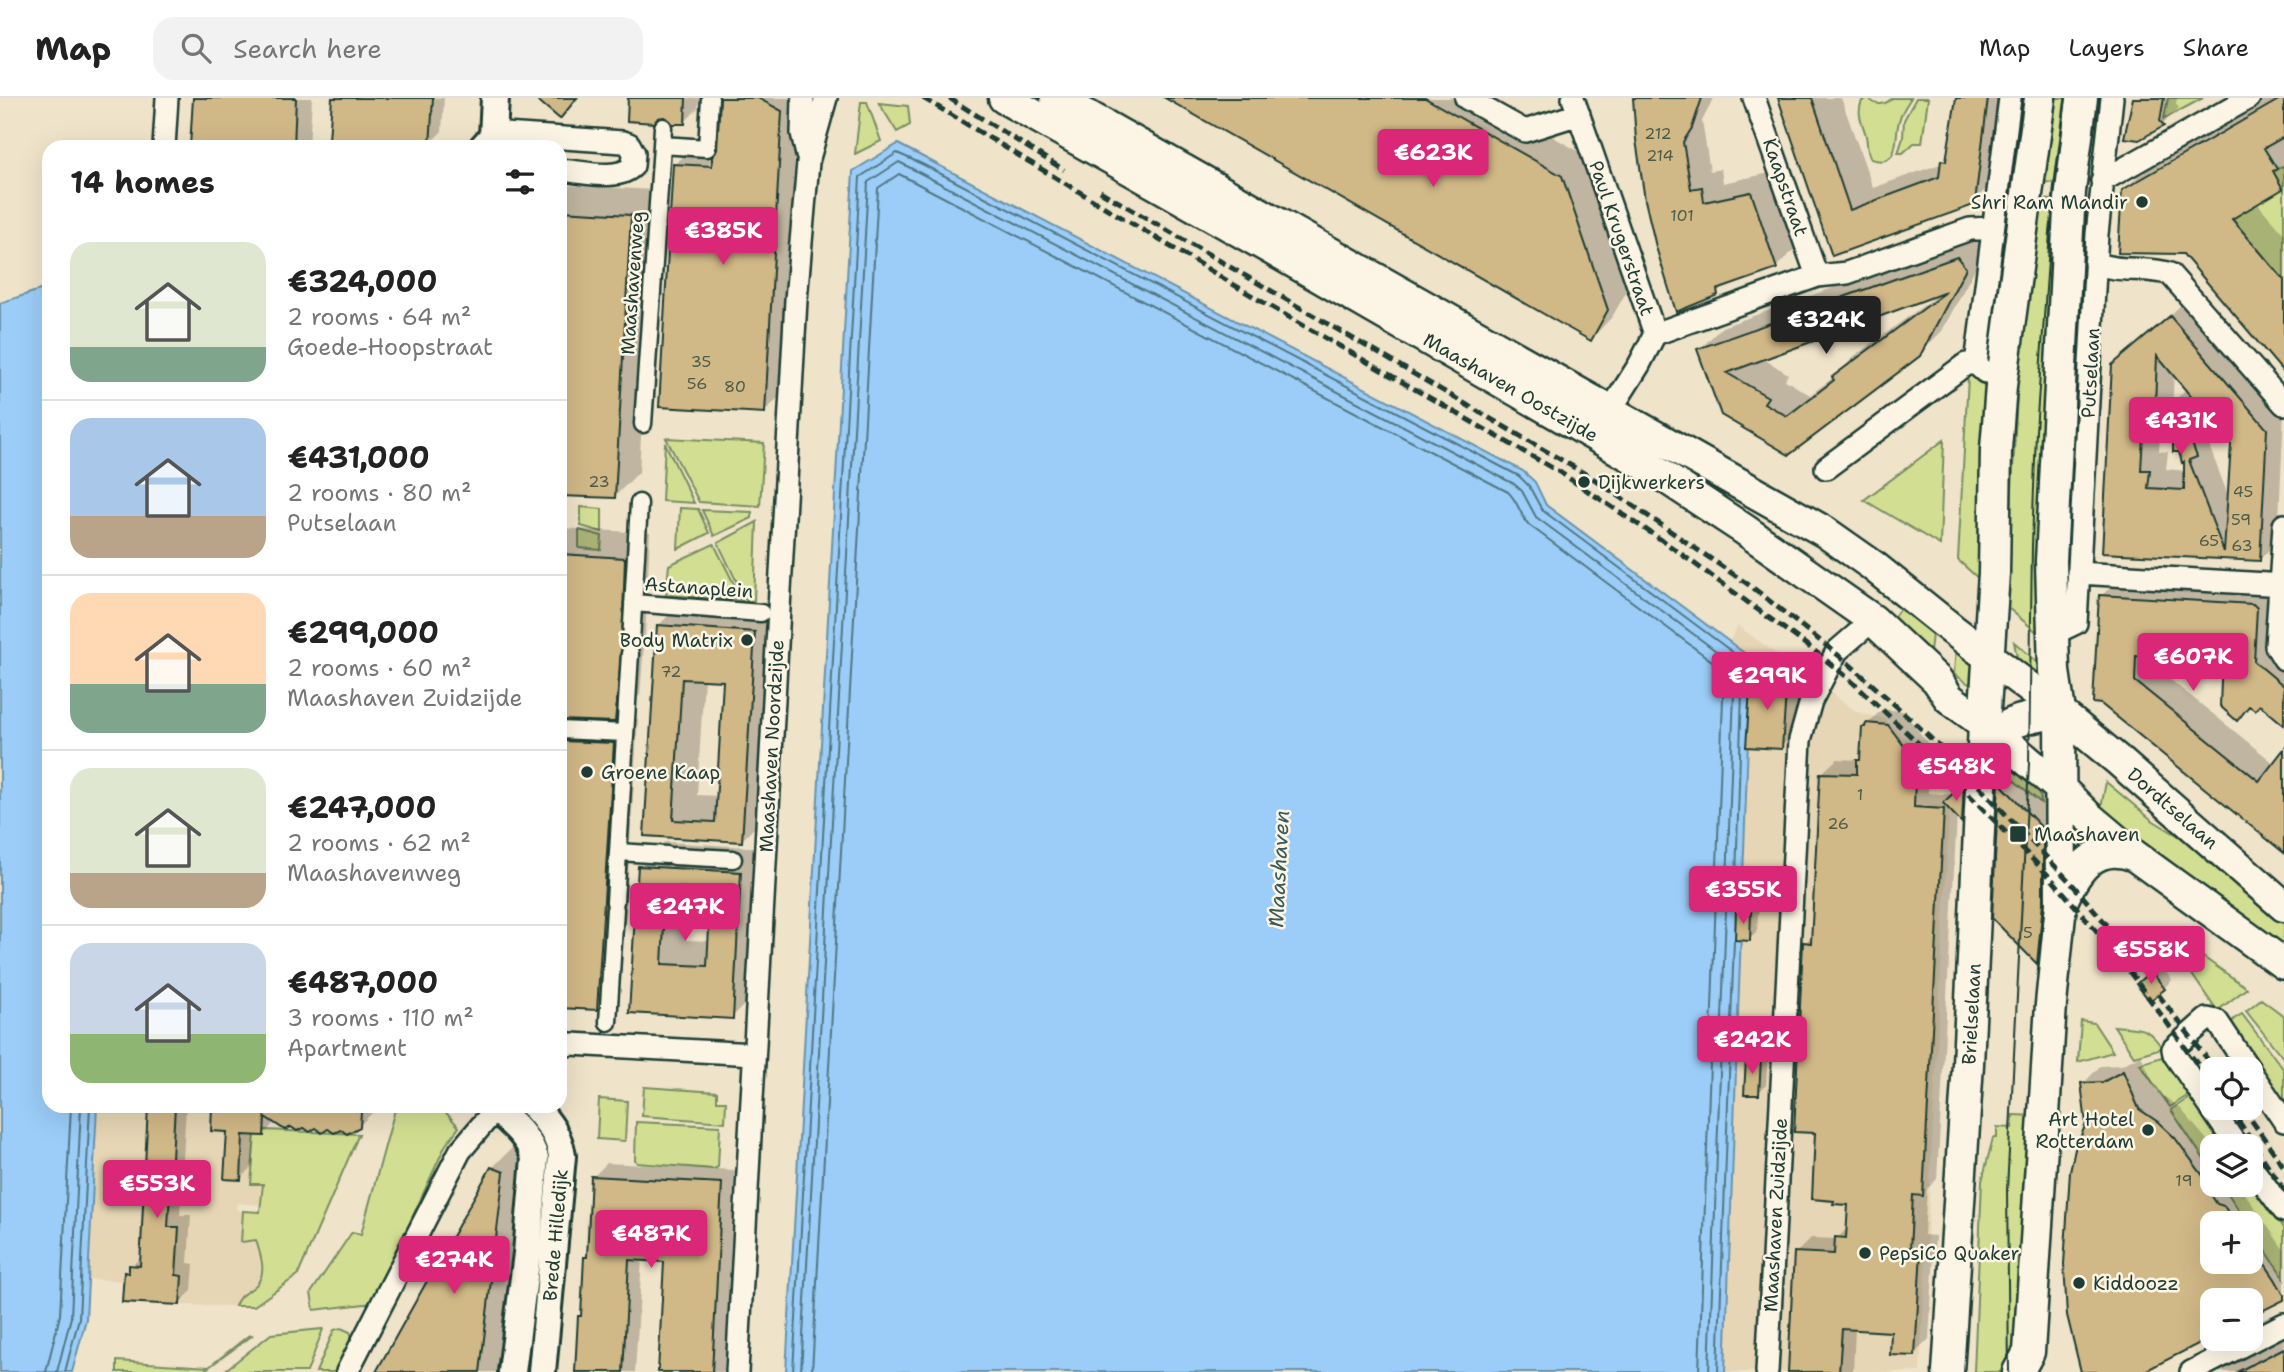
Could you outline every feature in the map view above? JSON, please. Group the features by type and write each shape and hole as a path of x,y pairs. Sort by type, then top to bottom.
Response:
{"main road":[{"name":"Maashaven Oostzijde","path":"1004,98 1271,248 1651,468 1745,530 1863,629 1937,680 1987,729"},
{"name":"Maashaven Oostzijde","path":"1056,98 1825,532 1872,565 1988,656"},
{"path":"2039,98 2001,386 1988,656 2042,679"},
{"name":"Putselaan","path":"2060,712 2042,679 2053,634 2051,561 2057,405 2070,191 2082,98"},
{"path":"1953,630 1979,625 1991,615"},
{"name":"Brielselaan","path":"1948,1372 1987,729 1988,656"},
{"path":"1987,729 2011,698 2042,679"},
{"path":"1987,729 2060,712 2061,904 2051,1004 2028,1365"},
{"name":"Dordtselaan","path":"2060,712 2284,906"},
{"path":"1987,729 2061,789 2135,856 2284,964"},
{"path":"2061,904 2070,883 2090,860 2113,850 2135,856"}],"street":[{"path":"164,140 167,98"},
{"path":"495,98 493,136 496,140"},
{"path":"499,140 506,98"},
{"path":"662,145 707,148 710,98"},
{"name":"Maashaven Noordzijde","path":"803,98 802,133 808,162"},
{"name":"Maashaven Noordzijde","path":"737,1372 795,314 808,162 826,98"},
{"path":"1466,98 1525,131 1576,106"},
{"name":"Kaapstraat","path":"1754,98 1817,276"},
{"path":"1976,364 2010,98"},
{"name":"Putselaan","path":"2053,634 2076,623 2095,263 2112,98"},
{"path":"2102,181 2249,98"},
{"name":"Paul Krugerstraat","path":"1576,106 1655,334 1610,411"},
{"name":"Maashavenweg","path":"643,424 663,127"},
{"path":"567,142 623,142 629,144 634,153 633,166 628,172 615,174 567,171"},
{"path":"1655,334 1817,276 1847,272 1970,229 1992,228"},
{"path":"2095,263 2104,267 2170,274 2284,404"},
{"path":"1826,468 1966,363 1976,364 2001,386"},
{"path":"608,1022 639,503"},
{"path":"2284,525 2276,646 2284,659"},
{"path":"2078,573 2282,585"},
{"name":"Astanaplein","path":"633,603 761,613"},
{"name":"Maashaven Zuidzijde","path":"1767,1372 1800,740 1817,685 1837,651 1863,629"},
{"path":"567,730 625,733"},
{"path":"618,852 740,859"},
{"path":"2200,1092 2173,1049 2207,1019 2217,1021 2241,1057"},
{"path":"567,1045 754,1054"},
{"path":"2263,1090 2284,1121"},
{"path":"348,1372 455,1159 491,1113"},
{"name":"Brede Hilledijk","path":"501,1113 532,1147 536,1168 512,1372"},
{"name":"Brede Hilledijk","path":"539,1113 556,1135 562,1156 542,1372"},
{"path":"2263,1183 2284,1211"},
{"path":"2190,1372 2284,1324"}],"shaded area":[{"path":"1738,626 1857,712 1884,719 1951,779 1920,1372 1684,1372 1720,658"},
{"path":"97,1113 148,1113 140,1266 129,1265 130,1273 124,1273 124,1281 88,1279"},
{"path":"175,1113 226,1113 211,1130 234,1132 240,1138 255,1135 251,1184 263,1184 260,1205 237,1203 236,1210 243,1211 241,1241 256,1240 263,1264 256,1286 239,1296 235,1306 180,1305 182,1276 176,1275 179,1228 168,1227"}],"green space":[{"path":"1869,98 1880,104 1892,98 1911,98 1901,115 1892,155 1881,161 1871,159 1868,153 1861,119 1862,101"},
{"path":"1916,98 1928,98 1922,143 1914,143 1903,153 1898,153 1903,138 1904,120"},
{"path":"2022,98 2030,98 2021,178 2011,177"},
{"path":"2046,98 2075,98 2064,184 2035,181"},
{"path":"2168,98 2203,98 2164,119"},
{"path":"861,102 867,102 881,141 855,154"},
{"path":"879,103 908,106 910,125 897,132"},
{"path":"2282,166 2284,280 2226,212 2267,175"},
{"path":"2008,194 2016,195 2008,251 1996,292"},
{"path":"2032,198 2062,201 2044,638 2008,608 2007,587 2019,355"},
{"path":"1970,375 1979,378 1987,391 1980,580 1958,560"},
{"path":"666,438 764,443 760,506 699,502"},
{"path":"1944,440 1940,545 1864,500"},
{"path":"665,443 694,503 662,501"},
{"path":"581,507 602,509 602,532 581,526"},
{"path":"680,508 698,509 709,533 678,549"},
{"path":"702,510 752,512 752,518 714,536"},
{"path":"757,522 754,601 746,601 718,543"},
{"path":"579,530 602,536 601,550 579,548"},
{"path":"714,544 742,600 666,595 669,565"},
{"path":"1905,602 1933,625 1930,652 1893,618"},
{"path":"2014,642 2040,664 2038,671 2029,681 2019,667"},
{"path":"1956,646 1980,670 1978,690 1954,674"},
{"path":"1997,753 2039,783 2041,803 1993,763"},
{"path":"2106,782 2152,820 2195,846 2284,916 2284,950 2151,857 2101,808"},
{"path":"2193,950 2247,988 2217,1011 2191,973 2189,961"},
{"path":"2261,999 2284,1016 2284,1059 2246,1011"},
{"path":"2242,1014 2284,1070 2284,1111 2263,1078 2263,1057 2250,1057 2230,1026 2234,1019"},
{"path":"2081,1021 2094,1023 2113,1052 2078,1062"},
{"path":"2114,1026 2142,1029 2152,1035 2162,1048 2134,1056"},
{"path":"2168,1055 2192,1093 2170,1107 2140,1064"},
{"path":"644,1087 717,1092 717,1101 726,1101 725,1122 642,1116"},
{"path":"2195,1094 2200,1102 2200,1120 2212,1120 2221,1134 2200,1134 2200,1153 2171,1110"},
{"path":"599,1099 627,1101 625,1141 597,1139"},
{"path":"394,1113 446,1113 459,1127 445,1146 373,1303 314,1310 311,1293 352,1232 361,1234"},
{"path":"2013,1115 2035,1116 2023,1334 2007,1372 1974,1372 1982,1181 1993,1138 1997,1138 1997,1127 2012,1128"},
{"path":"636,1122 720,1126 718,1167 714,1169 637,1163"},
{"path":"264,1130 359,1134 298,1275 254,1306 235,1306 262,1275 256,1240 241,1242 243,1211 260,1212 263,1184 251,1184 255,1135 264,1136"},
{"path":"2230,1197 2263,1197 2284,1228 2284,1278 2263,1246 2263,1211 2239,1211"},
{"path":"341,1328 350,1332 354,1342 338,1372 316,1372 334,1330"},
{"path":"323,1329 307,1372 223,1372 271,1334"},
{"path":"253,1335 210,1366 248,1336"},
{"path":"117,1361 209,1367 202,1372 117,1372"}],"water":[{"name":"Maashaven","path":"898,144 1523,471 1535,482 1546,505 1751,658 1725,1372 786,1372 853,171"},
{"path":"42,289 42,1113 97,1113 86,1319 72,1372 0,1372 0,303"}],"building":[{"path":"193,98 296,98 294,140 190,140"},
{"path":"332,98 433,98 430,140 329,140"},
{"path":"535,98 577,98 560,119"},
{"path":"628,98 686,98 685,124 673,124 664,117 658,118 654,123 627,121"},
{"path":"720,98 758,98 782,111 765,413 659,407 673,164 712,166 712,157 717,149"},
{"path":"1165,98 1425,98 1562,176 1608,310 1591,341"},
{"path":"1633,98 1702,98 1692,128 1683,142 1691,189 1702,187 1704,202 1751,192 1777,269 1717,290 1718,295 1676,312 1645,200"},
{"path":"1778,98 1812,98 1850,210 1939,177 1941,160 1946,161 1956,98 1988,98 1975,202 1971,206 1832,256"},
{"path":"2133,98 2164,98 2160,121 2164,126 2139,140 2124,138"},
{"path":"2282,98 2284,137 2264,148 2277,169 2273,171 2283,189 2232,219 2284,280 2284,373 2183,254 2118,253 2122,190"},
{"path":"567,211 631,215 615,498 567,496"},
{"path":"1957,257 1966,268 1920,356 1789,455 1721,415 1697,349","holes":["1946,292 1832,377 1834,380 1787,416 1764,403 1768,397 1727,373"]},
{"path":"2170,316 2267,429 2260,561 2102,553 2112,365","holes":["2157,356 2231,444 2224,552 2189,460 2197,457 2175,398 2174,422 2154,430","2143,435 2173,437 2173,452 2179,452 2182,463 2184,462 2184,490 2148,488 2150,470 2141,470"]},
{"path":"567,554 625,558 622,647 615,722 567,720"},
{"path":"2099,595 2253,604 2257,608 2254,661 2284,686 2284,725 2260,705 2255,710 2249,706 2237,721 2220,706 2222,657 2136,656 2135,681 2259,781 2284,749 2284,853 2101,704 2093,703"},
{"path":"657,625 755,632 742,842 644,836","holes":["682,679 723,681 715,822 673,820"]},
{"path":"1751,675 1787,677 1782,749 1746,747"},
{"path":"1866,723 1888,725 1919,766 1918,778 1915,778 1914,807 1944,809 1923,1196 1913,1195 1910,1249 1921,1250 1915,1356 1890,1355 1891,1332 1842,1329 1839,1372 1788,1372 1794,1252 1834,1254 1835,1237 1846,1238 1848,1205 1812,1199 1815,1133 1794,1132 1803,942 1811,943 1820,773 1857,774 1862,727 1865,727"},
{"path":"567,741 614,743 597,1010 567,1008"},
{"path":"1999,782 2043,829 2043,903 2037,964 1992,918"},
{"path":"1964,783 1962,823 1943,803"},
{"path":"638,866 741,872 733,1019 629,1013","holes":["666,887 711,889 707,966 662,964"]},
{"path":"1736,910 1751,911 1750,941 1735,940"},
{"path":"2151,971 2165,989 2150,1001 2136,984"},
{"path":"1746,1058 1761,1058 1759,1095 1744,1095"},
{"path":"2123,1071 2139,1109 2175,1138 2200,1172 2200,1197 2212,1197 2227,1211 2200,1211 2200,1274 2263,1274 2263,1261 2284,1295 2284,1300 2263,1310 2263,1288 2200,1288 2200,1343 2143,1372 2081,1372 2067,1315 2064,1264 2070,1172 2075,1149 2086,1124 2081,1083 2103,1082"},
{"path":"148,1113 175,1113 168,1227 179,1227 176,1275 182,1276 180,1305 122,1302 124,1272 129,1273 129,1265 140,1266"},
{"path":"212,1113 361,1113 360,1127 347,1134 341,1130 334,1133 328,1129 322,1133 316,1128 310,1132 304,1128 297,1131 291,1127 285,1130 265,1117 264,1136 243,1135 241,1180 224,1179 227,1132 211,1131"},
{"path":"491,1167 504,1172 480,1372 376,1372"},
{"path":"591,1176 722,1183 712,1372 658,1372 664,1262 629,1260 623,1372 575,1372 584,1257 587,1257"},
{"path":"2284,1348 2284,1372 2237,1372"}],"tram line":[{"path":"2009,1372 2007,1190 2029,764 2036,431 2050,232 2066,98"}],"railway":[{"path":"923,98 1266,304 1561,473 1666,543 1812,649 1847,677 1916,741 2050,877 2115,952 2200,1068"},
{"path":"949,98 1064,170"},
{"path":"1100,191 1594,479 1752,587 1847,662 1974,781 2072,884 2120,940 2142,971"},
{"path":"2158,994 2206,1057"},
{"path":"2238,1120 2284,1190"},
{"path":"2251,1120 2284,1167"}],"place":[{"name":"Shri Ram Mandir","path":"2142,202"},
{"name":"Dijkwerkers","path":"1584,482"},
{"name":"Body Matrix","path":"747,640"},
{"name":"Groene Kaap","path":"587,772"},
{"name":"Maashaven","path":"2018,834"},
{"name":"Art Hotel Rotterdam","path":"2148,1130"},
{"name":"PepsiCo Quaker","path":"1865,1253"},
{"name":"Kiddoozz","path":"2079,1283"}]}
